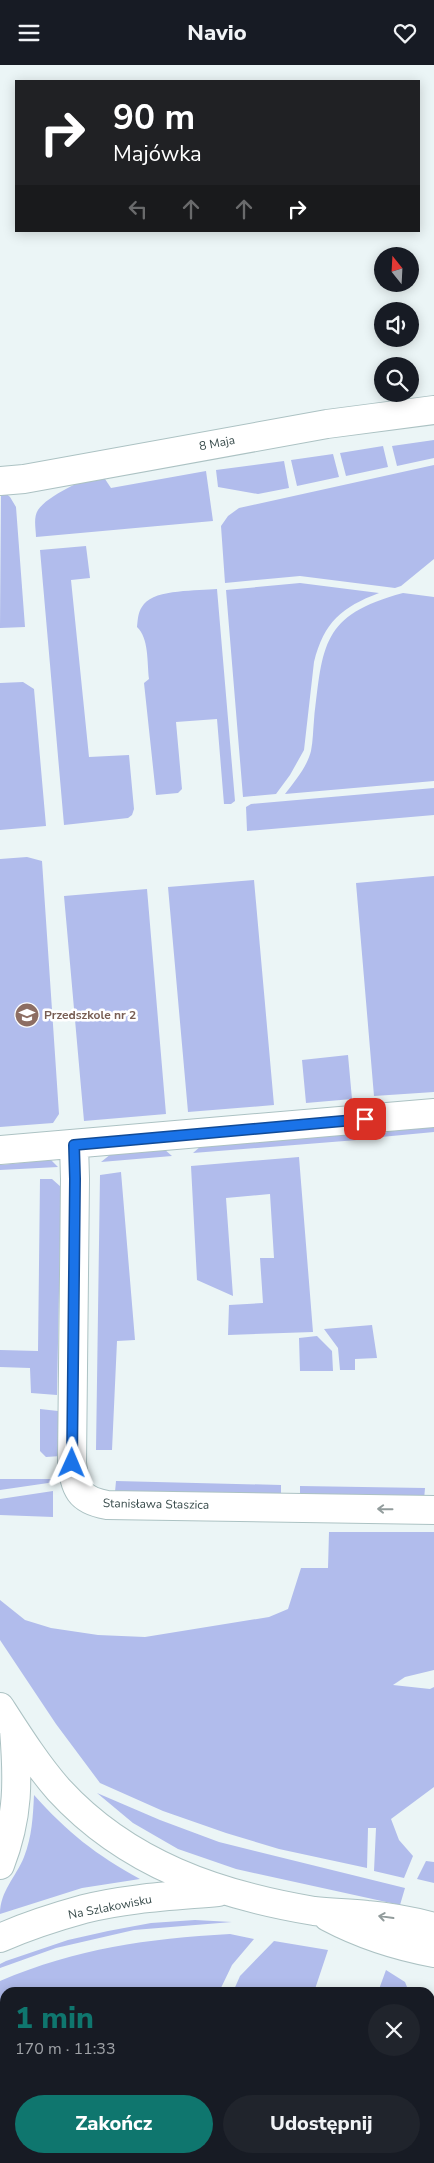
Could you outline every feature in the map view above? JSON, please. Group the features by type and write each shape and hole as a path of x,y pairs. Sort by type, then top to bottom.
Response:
{"street":[{"name":"8 Maja","path":"0,481 32,478 327,423 434,410"},
{"path":"0,1150 434,1113"},
{"name":"Stanisława Staszica","path":"74,1145 72,1463 76,1484 86,1499 107,1505 434,1510"},
{"path":"0,1865 14,1819 18,1781 7,1718"},
{"path":"7,1718 59,1790 96,1825 126,1847 166,1869 224,1891 315,1911 368,1915 411,1921 434,1927"},
{"name":"Na Szlakowisku","path":"0,1938 33,1924 85,1909 148,1899 224,1891"},
{"path":"315,1911 372,1938 434,1953"}],"shaded area":[{"path":"434,440 434,458 397,466 392,446"},
{"path":"383,446 388,467 346,476 340,453"},
{"path":"333,454 339,477 297,486 291,460"},
{"path":"284,461 289,488 258,494 218,487 216,470"},
{"path":"434,465 434,559 401,586 395,588 300,576 225,583 221,526 228,516 239,508"},
{"path":"206,471 213,521 36,537 36,516 43,504 67,489 101,473 111,488"},
{"path":"1,489 10,497 16,507 25,627 0,628"},
{"path":"86,546 90,578 71,580 89,757 129,755 134,809 132,815 128,818 64,825 40,550"},
{"path":"300,583 379,593 345,610 329,626 323,636 314,662 304,750 290,775 276,794 243,797 226,590"},
{"path":"217,589 235,801 231,804 224,804 217,719 176,722 182,789 178,793 156,795 144,683 149,679 147,651 144,637 137,627 141,609 150,599 167,593"},
{"path":"403,593 434,597 434,781 285,794 304,768 311,751 320,672 324,653 331,637 341,623 356,612 376,602"},
{"path":"23,682 34,689 46,826 0,830 0,683"},
{"path":"434,788 434,815 247,831 246,807 251,804"},
{"name":"Przedszkole nr 2","path":"27,857 42,861 59,1114 53,1123 0,1127 0,859"},
{"path":"434,876 434,1092 374,1096 356,883"},
{"path":"254,880 274,1105 188,1112 168,887"},
{"path":"147,889 166,1114 84,1121 64,896"},
{"path":"348,1055 352,1099 306,1103 302,1060"},
{"path":"434,1126 434,1132 381,1137 389,1130"},
{"path":"352,1134 357,1140 193,1153 201,1146"},
{"path":"164,1149 172,1156 101,1162 111,1154"},
{"path":"299,1157 313,1332 228,1335 229,1305 263,1303 260,1258 274,1258 270,1194 226,1198 233,1296 197,1280 191,1166"},
{"path":"51,1160 58,1167 0,1170 0,1165"},
{"path":"121,1172 135,1340 117,1341 112,1450 96,1450 100,1175"},
{"path":"40,1179 52,1179 61,1187 57,1395 31,1393 30,1368 0,1367 0,1350 38,1351"},
{"path":"372,1325 377,1358 355,1359 355,1370 340,1370 338,1348 324,1329"},
{"path":"317,1336 332,1351 333,1371 300,1371 299,1338"},
{"path":"40,1409 58,1411 61,1418 61,1456 46,1457 40,1451"},
{"path":"0,1479 54,1479 55,1482 0,1490"},
{"path":"116,1481 281,1485 281,1497 115,1492"},
{"path":"300,1486 425,1488 424,1500 300,1498"},
{"path":"53,1491 53,1517 0,1515 0,1499"},
{"path":"329,1532 434,1532 434,1670 405,1677 393,1685 430,1689 434,1687 434,1787 391,1819 399,1840 413,1856 404,1878 374,1871 376,1828 368,1828 367,1868 279,1849 226,1833 163,1811 100,1783 56,1724 0,1640 0,1600 25,1620 51,1628 98,1635 145,1637 269,1617 288,1609 301,1568 328,1568"},
{"path":"97,1793 160,1820 219,1842 405,1888 400,1905 236,1869 178,1849 133,1823"},
{"path":"34,1795 70,1832 96,1852 140,1879 82,1888 0,1914 5,1891 21,1864 29,1842"},
{"path":"426,1861 434,1862 434,1883 417,1879"},
{"path":"195,1920 232,1922 134,1930 56,1948 0,1968 0,1964 6,1961 68,1940 151,1923"},
{"path":"230,1934 254,1939 232,1965 221,1987 0,1987 0,1981 57,1960 113,1947 170,1939"},
{"path":"274,1941 328,1950 316,1987 235,1987 240,1976"},
{"path":"386,1970 405,1982 407,1987 380,1987"}],"place":[{"name":"Przedszkole nr 2","path":"27,1015"}],"route":[{"path":"72,1463 74,1145 365,1119"}]}
